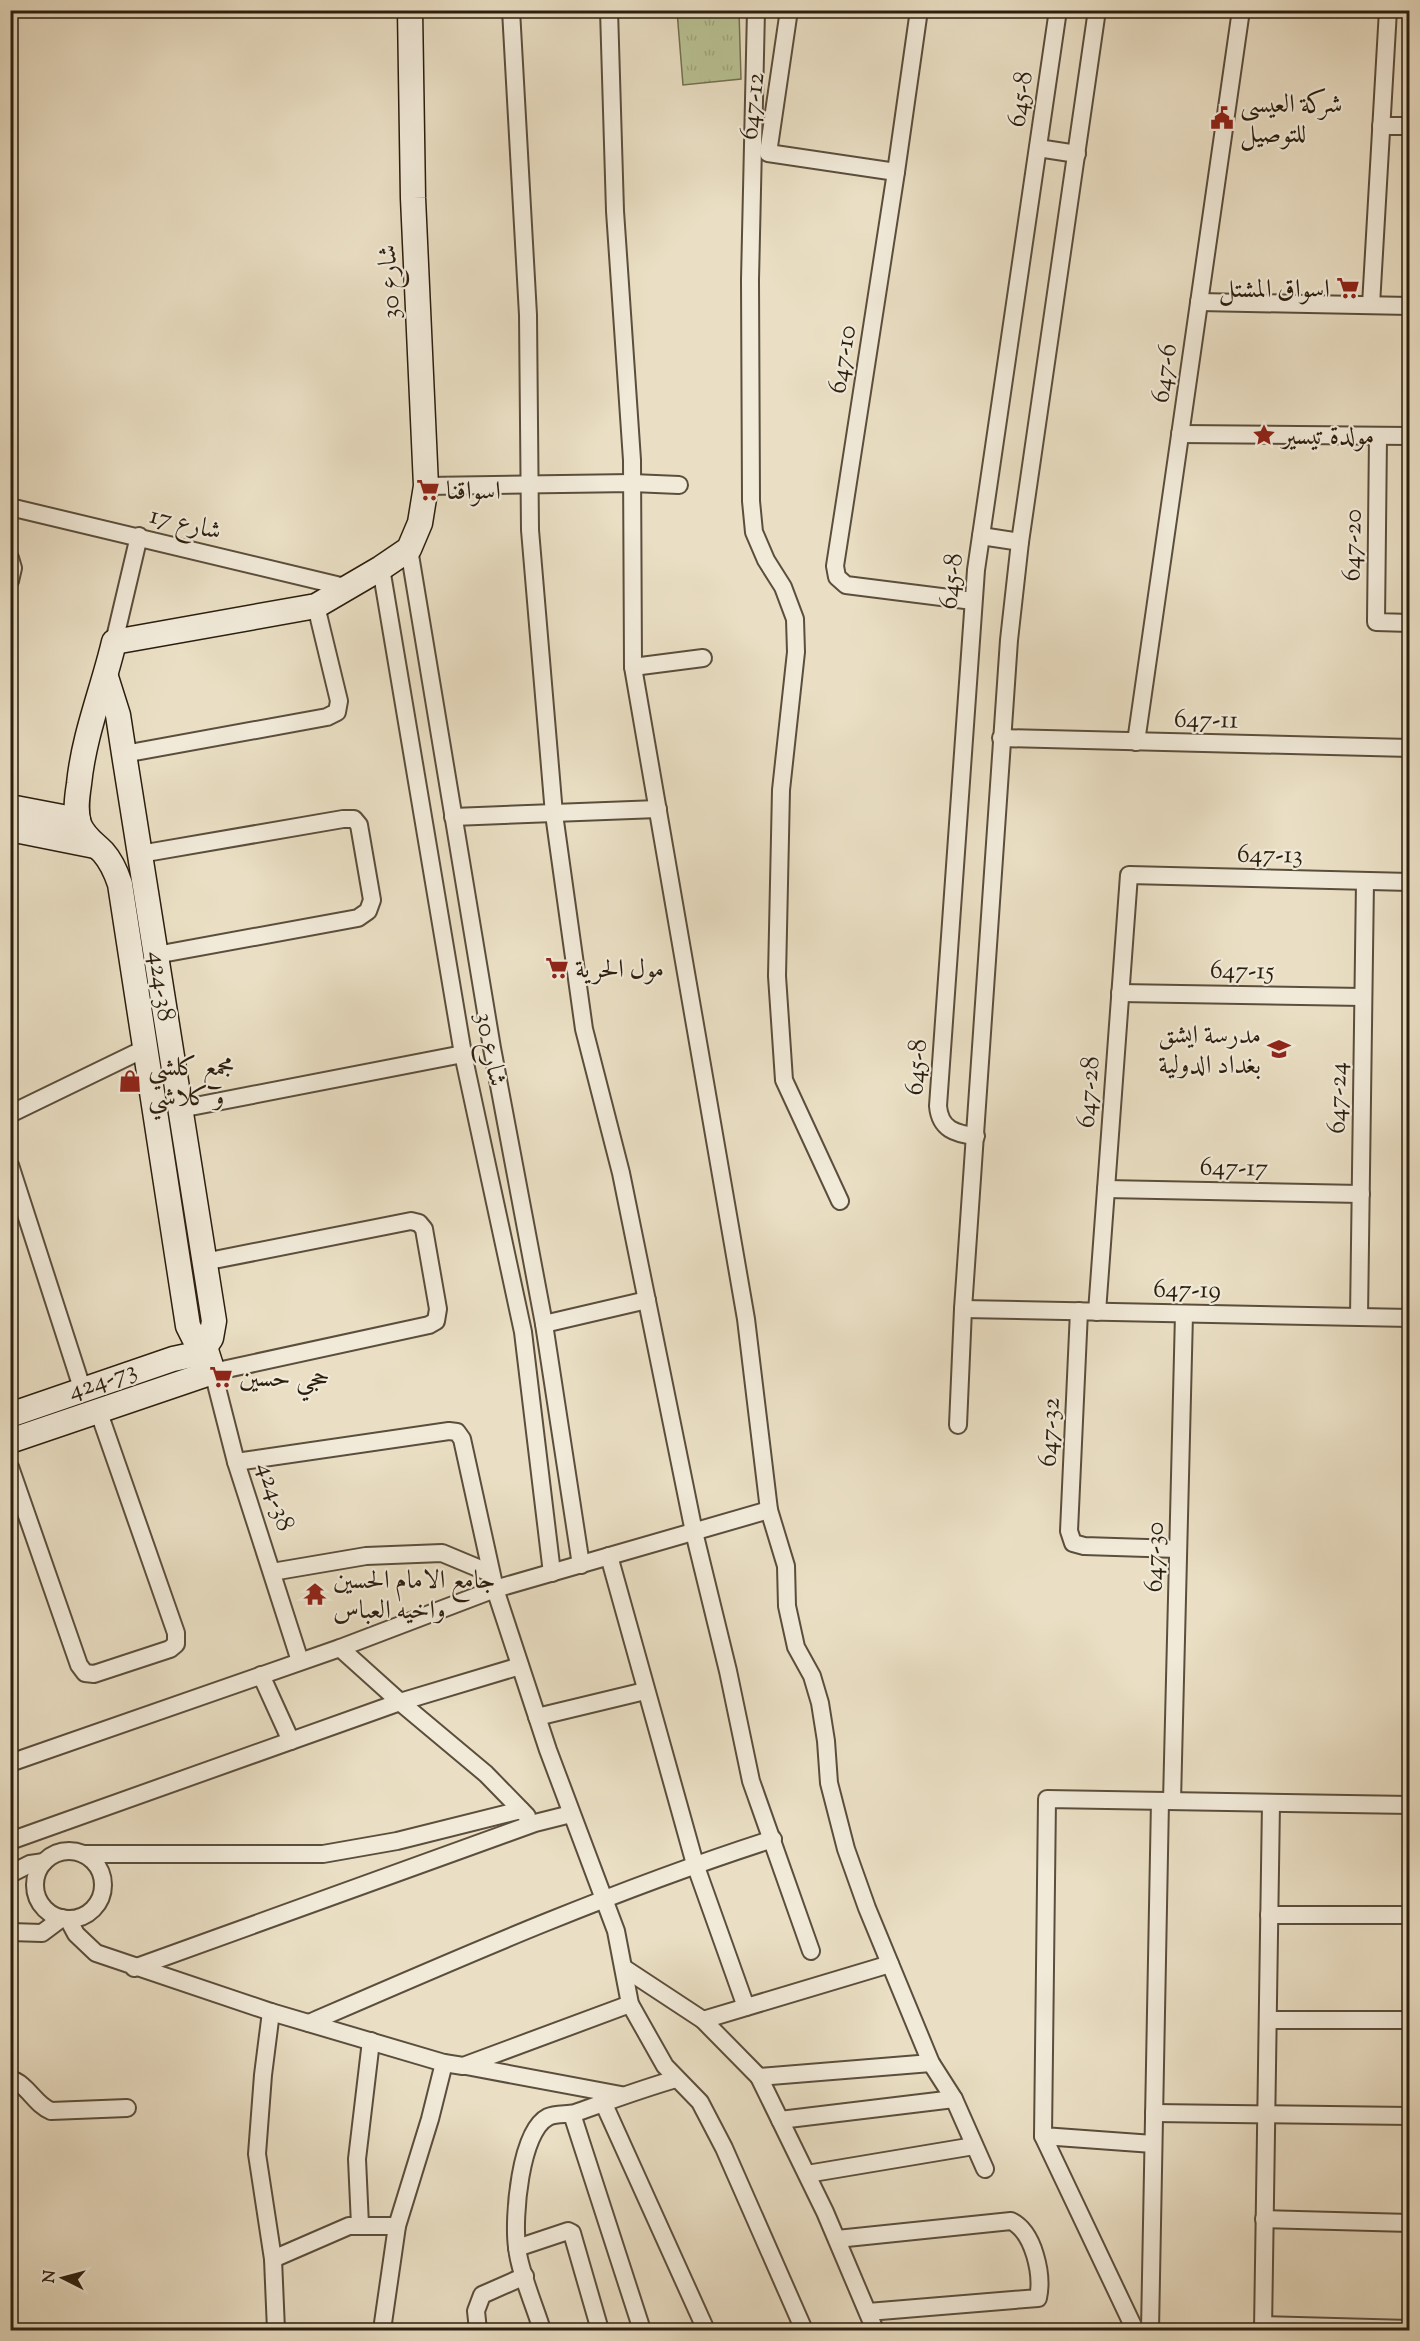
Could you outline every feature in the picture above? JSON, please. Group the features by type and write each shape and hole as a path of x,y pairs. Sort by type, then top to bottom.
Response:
{"street":[{"name":"شارع 30","path":"410,10 413,198 426,486 420,523 409,549 497,1077 544,1324 581,1564"},
{"path":"512,10 528,315 530,530 554,814 584,1029 621,1173 694,1532 728,1671 751,1781 811,1951"},
{"path":"609,10 615,212 632,483 633,667 746,1319 768,1510 786,1566 787,1606 796,1647 812,1676 820,1703 829,1783 846,1849 931,2062 954,2099 985,2169"},
{"path":"756,10 750,280 751,501 754,532 766,560 783,587 795,619 796,652 781,790 777,987 784,1080 840,1201"},
{"name":"647-12","path":"789,10 768,153 896,172"},
{"name":"647-10","path":"919,10 835,566 837,577 846,585 973,601"},
{"name":"645-8","path":"976,1136 954,1133 947,1128 939,1114 938,1106 973,601 1058,10"},
{"path":"958,1425 963,1310 1009,640 1020,542 1097,10"},
{"name":"647-6","path":"1136,742 1241,10"},
{"path":"1371,305 1388,10"},
{"path":"1381,126 1410,126"},
{"path":"1038,148 1077,154"},
{"path":"1199,302 1410,306"},
{"path":"1180,434 1410,436"},
{"name":"647-20","path":"1378,436 1376,622 1410,623"},
{"path":"426,486 632,483 679,485"},
{"name":"شارع 17","path":"10,507 349,588"},
{"path":"10,807 78,820 77,802 83,752 96,701 105,677 139,536"},
{"path":"981,536 1020,542"},
{"path":"114,642 316,606 349,588 409,549"},
{"path":"10,558 13,568 10,581"},
{"name":"شارع 30","path":"381,568 463,1054 523,1332 552,1573"},
{"path":"124,754 327,717 337,712 339,701 316,606"},
{"path":"633,667 703,658"},
{"name":"424-38","path":"105,677 118,715 214,1327 208,1357"},
{"name":"647-11","path":"1001,738 1410,748"},
{"path":"453,817 658,808"},
{"path":"140,854 354,819 359,825 372,900 368,912 358,918 156,956"},
{"name":"424-38","path":"78,820 84,833 113,867 120,884 188,1326 208,1357 236,1462 300,1661"},
{"path":"10,829 95,846"},
{"name":"647-13","path":"1128,875 1410,882"},
{"name":"647-28","path":"1097,1312 1128,875"},
{"path":"120,884 144,881"},
{"name":"647-24","path":"1359,1317 1365,881"},
{"name":"647-15","path":"1120,993 1363,997"},
{"path":"10,1114 144,1049"},
{"path":"180,1109 463,1054"},
{"path":"469,1082 497,1077"},
{"path":"10,1165 83,1391"},
{"name":"647-17","path":"1106,1190 1361,1194"},
{"path":"204,1262 411,1221 419,1223 424,1229 438,1309 436,1321 429,1325 208,1357"},
{"path":"544,1324 647,1300"},
{"name":"647-19","path":"963,1310 1410,1318"},
{"name":"647-32","path":"1079,1311 1069,1531 1072,1543 1084,1546 1179,1549"},
{"name":"647-30","path":"1150,2331 1154,2113 1166,1801 1179,1549 1184,1314"},
{"name":"424-73","path":"10,1415 173,1359 208,1357"},
{"name":"424-73","path":"10,1441 98,1410 208,1357"},
{"path":"10,1467 79,1665 85,1673 94,1674 170,1649 176,1644 176,1633 98,1410"},
{"path":"236,1462 449,1431 457,1432 462,1439 490,1573 571,1814 616,1931 630,2004 648,2034 656,2054 676,2079 700,2102 724,2148 803,2327 787,2331"},
{"path":"10,1762 340,1648 495,1589 768,1510"},
{"path":"272,1572 366,1556 442,1553 490,1573"},
{"path":"609,1556 695,1864 746,2007"},
{"path":"340,1648 486,1774 535,1823"},
{"path":"10,1841 400,1702 520,1666"},
{"path":"261,1675 291,1741"},
{"path":"537,1717 645,1691"},
{"path":"1135,2331 1043,2136 1047,1799 1410,1804"},
{"path":"1271,1803 1263,2328 1410,2329"},
{"path":"10,1874 30,1864 69,1851 83,1854 323,1854 397,1841 521,1810"},
{"path":"134,1968 535,1823 571,1814"},
{"path":"37,1832 50,1858"},
{"path":"309,2023 605,1899 695,1864 773,1839"},
{"path":"10,1932 42,1933 65,1919 81,1917 92,1910 100,1899 103,1886 101,1873 94,1862 83,1854"},
{"path":"50,1858 37,1874 35,1888 39,1902 49,1913 65,1919 76,1935 96,1953 134,1968 271,2012 444,2063 622,2095"},
{"path":"1269,1915 1410,1915"},
{"path":"703,2020 890,1964"},
{"path":"624,1968 703,2020 759,2077 837,2239 875,2331"},
{"path":"463,2066 630,2004"},
{"path":"271,2012 257,2154 273,2259 276,2331"},
{"path":"1268,2020 1410,2020"},
{"path":"360,2225 357,2159 371,2041"},
{"path":"759,2077 931,2062"},
{"path":"382,2331 397,2226 430,2119 444,2063"},
{"path":"10,2079 20,2081 42,2107 51,2111 127,2109"},
{"path":"542,2331 517,2248 516,2216 528,2144 538,2125 550,2116 572,2114 622,2095 676,2079"},
{"path":"780,2120 954,2099"},
{"path":"603,2102 706,2331"},
{"path":"1154,2113 1410,2116"},
{"path":"572,2114 642,2331"},
{"path":"1043,2136 1153,2144"},
{"path":"807,2174 974,2146"},
{"path":"1264,2219 1410,2223"},
{"path":"837,2239 1011,2221 1021,2225 1028,2236 1041,2285 1038,2298 867,2312"},
{"path":"273,2259 349,2226 397,2226"},
{"path":"517,2248 568,2231 572,2233 600,2331"},
{"path":"478,2331 476,2311 482,2295 525,2276"}],"green space":[{"path":"677,11 739,11 741,79 683,85"}],"place":[{"name":"شركة العيسى للتوصيل","path":"1222,118"},
{"name":"اسواق المشتل","path":"1348,288"},
{"name":"مولدة تيسير","path":"1264,435"},
{"name":"اسواقنا","path":"428,490"},
{"name":"مول الحرية","path":"557,968"},
{"name":"مدرسة ايشق بغداد الدولية","path":"1279,1049"},
{"name":"مجمع كلشي و كلاشي","path":"130,1081"},
{"name":"حجي حسين","path":"221,1377"},
{"name":"جامع الامام الحسين واخيه العباس","path":"315,1594"}]}
